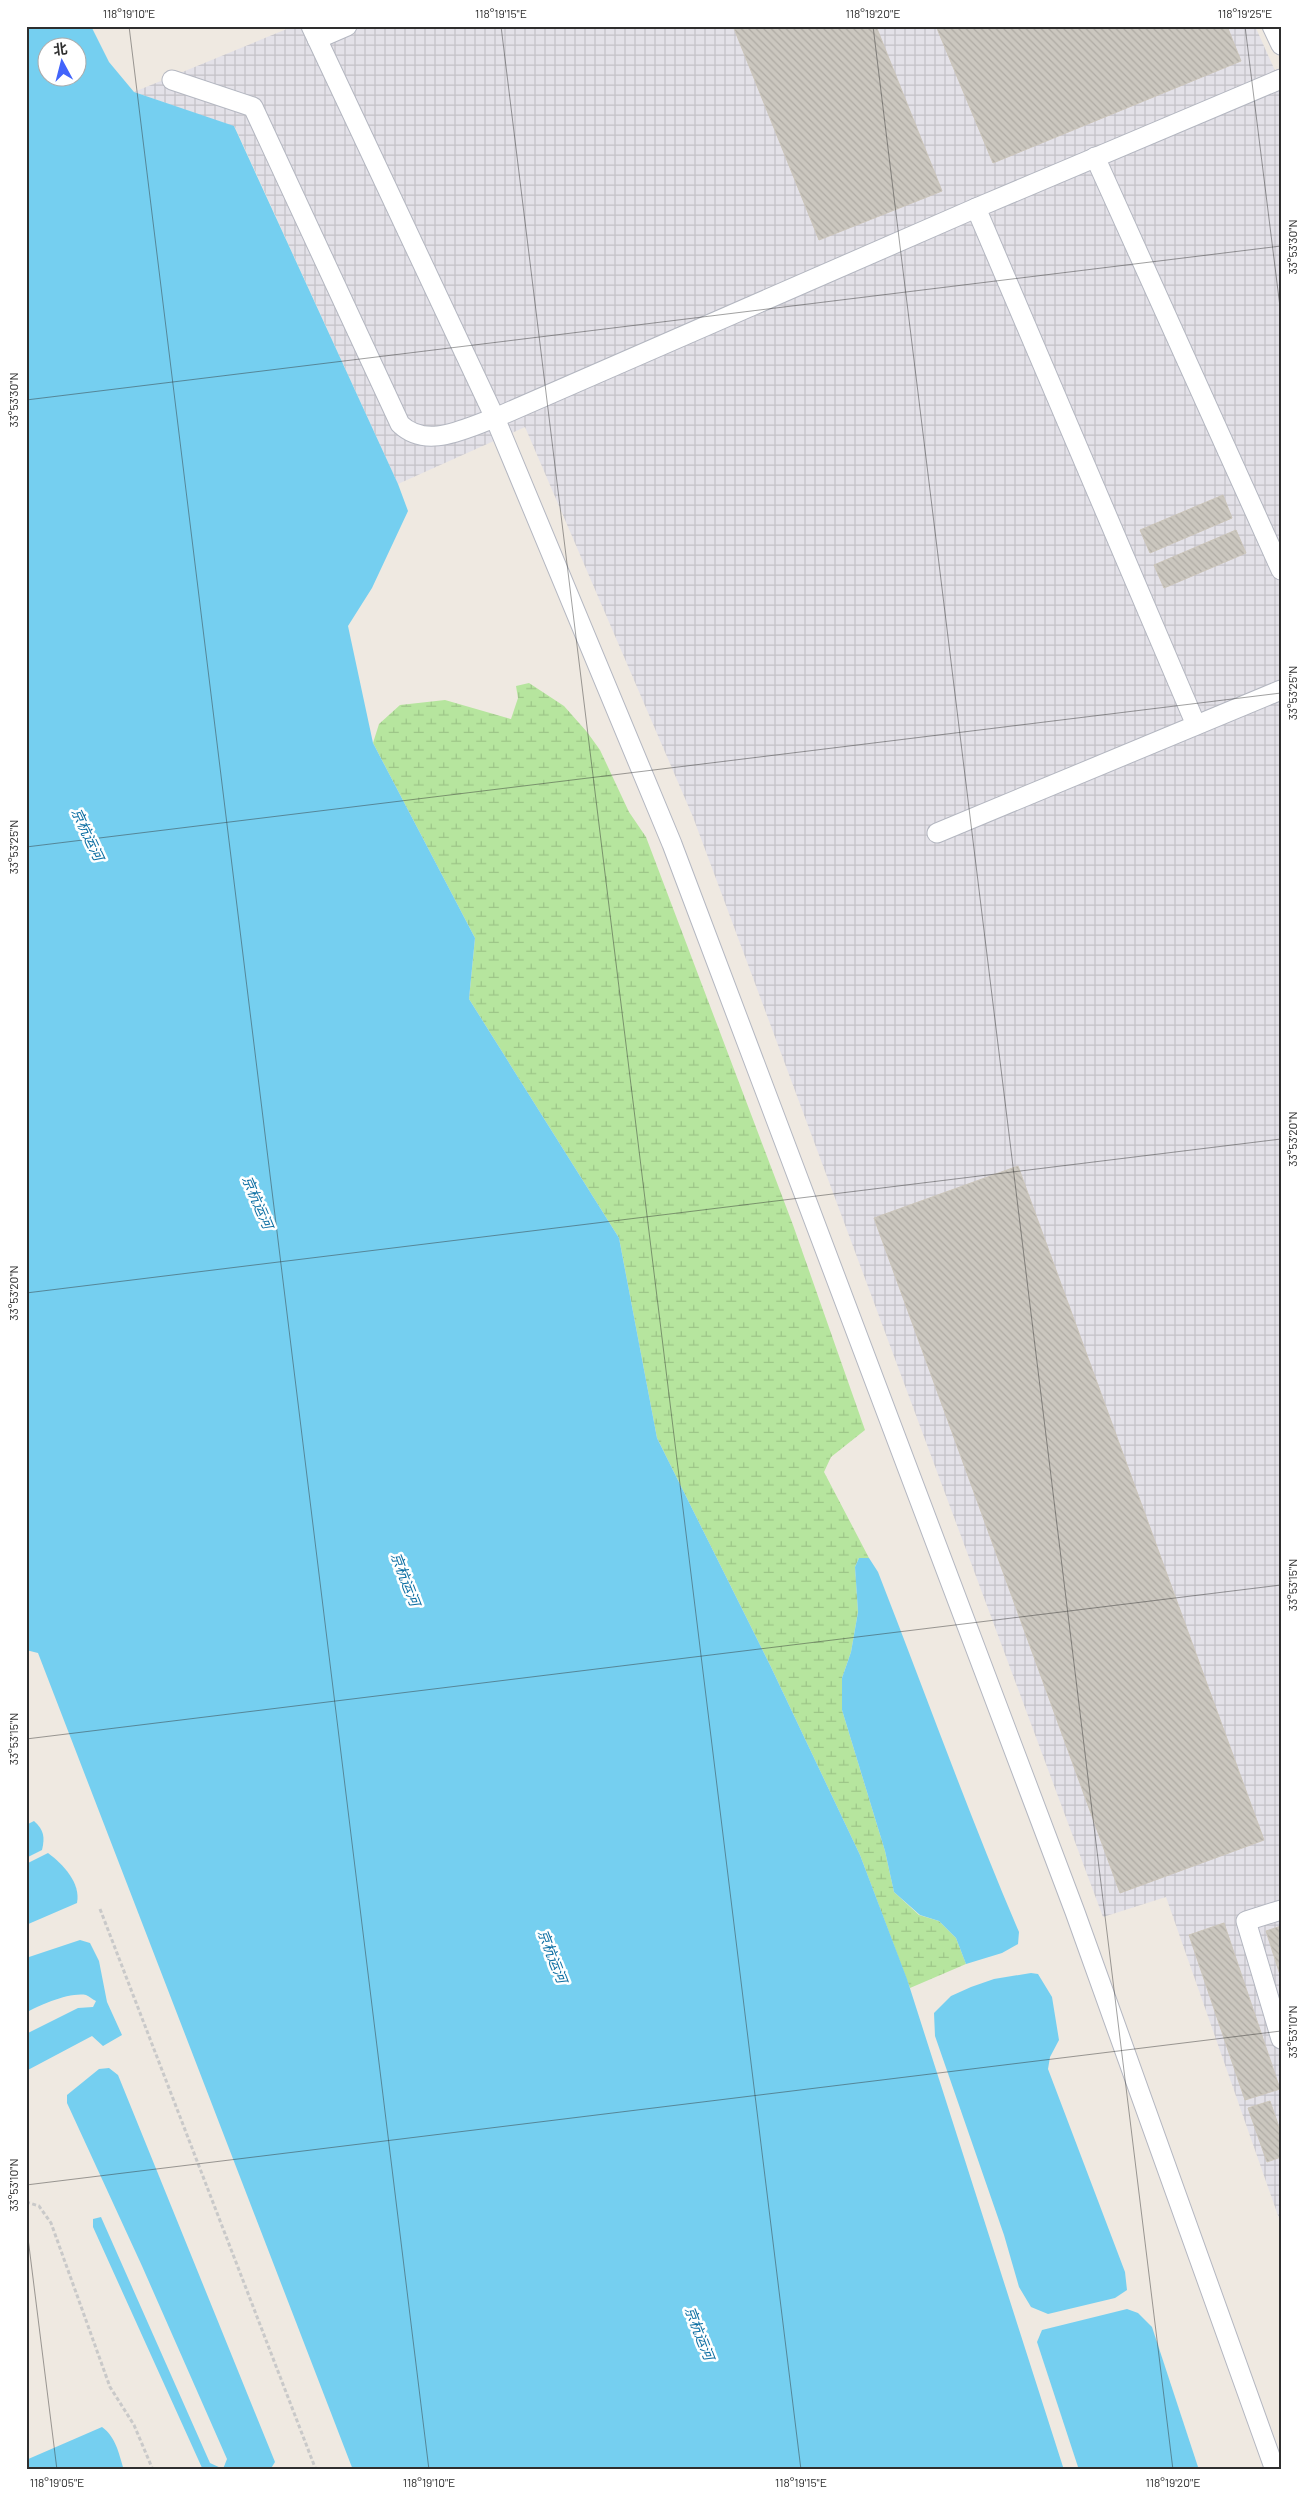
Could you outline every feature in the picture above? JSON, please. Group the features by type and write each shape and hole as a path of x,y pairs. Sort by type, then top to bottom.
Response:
{"street":[{"path":"347,26 314,33 495,418 672,844 1075,1912 1275,2470"},
{"path":"1272,26 1281,45"},
{"path":"172,80 253,107 400,424 414,434 431,437 495,418 976,208 1281,79"},
{"path":"1096,157 1281,570"},
{"path":"976,208 1196,725"},
{"path":"937,832 1281,690"},
{"path":"1281,1910 1246,1921 1281,2039"}],"path":[{"path":"100,1909 316,2470"},
{"path":"26,2202 39,2206 51,2223 110,2388 134,2425 153,2470"}],"shaded area":[{"path":"294,26 1255,26 1281,84 1281,2224 1166,1897 1103,1917 693,817 525,427 398,484 235,127 134,92"}],"green space":[{"path":"529,683 564,706 587,732 600,750 629,812 646,837 793,1225 865,1430 831,1457 824,1472 869,1558 859,1558 855,1567 858,1612 851,1652 842,1678 842,1710 885,1851 894,1892 919,1915 939,1921 956,1938 966,1964 910,1988 860,1855 770,1665 657,1438 619,1238 469,999 475,938 373,743 379,724 400,705 445,700 511,719 518,698 516,686"}],"water":[{"name":"京杭运河","path":"26,26 91,26 109,62 134,92 234,126 398,484 408,511 372,588 348,626 373,743 475,938 469,999 619,1238 657,1438 770,1665 860,1855 907,1979 1064,2470 353,2470 38,1653 26,1650"},
{"path":"859,1558 869,1558 878,1572 964,1797 1019,1932 1018,1944 1002,1953 966,1964 956,1938 939,1921 920,1915 894,1892 885,1851 842,1710 842,1678 851,1652 858,1612 855,1567"},
{"path":"34,1821 43,1834 42,1850 26,1858 26,1825"},
{"path":"48,1853 65,1868 74,1881 78,1896 77,1903 26,1925 26,1864"},
{"path":"80,1940 90,1943 99,1961 107,2002 122,2035 103,2046 92,2036 26,2071 26,2034 78,2008 93,2007 96,2001 86,1995 72,1995 46,2003 26,2013 26,1958"},
{"path":"1031,1973 1038,1974 1052,1997 1059,2040 1050,2057 1048,2069 1125,2272 1127,2290 1115,2298 1048,2314 1031,2307 1019,2287 1004,2235 935,2036 934,2013 951,1996 994,1979"},
{"path":"109,2068 118,2075 275,2462 270,2470 203,2470 93,2227 93,2219 101,2217 210,2463 223,2469 227,2459 142,2266 67,2103 67,2095 99,2069"},
{"path":"1127,2309 1138,2313 1152,2327 1199,2470 1079,2470 1037,2342 1042,2330"},
{"path":"102,2427 114,2441 124,2470 84,2468 26,2470 26,2460"}],"building":[{"path":"733,26 876,26 942,191 819,240"},
{"path":"936,26 1227,26 1241,61 993,163"},
{"path":"1223,495 1232,518 1150,553 1140,530"},
{"path":"1236,530 1246,553 1164,588 1154,565"},
{"path":"1018,1166 1264,1840 1120,1893 874,1218"},
{"path":"1224,1923 1280,2089 1245,2100 1189,1935"},
{"path":"1281,1926 1281,1978 1266,1931"},
{"path":"1270,2101 1281,2133 1281,2157 1267,2162 1248,2108"}]}
